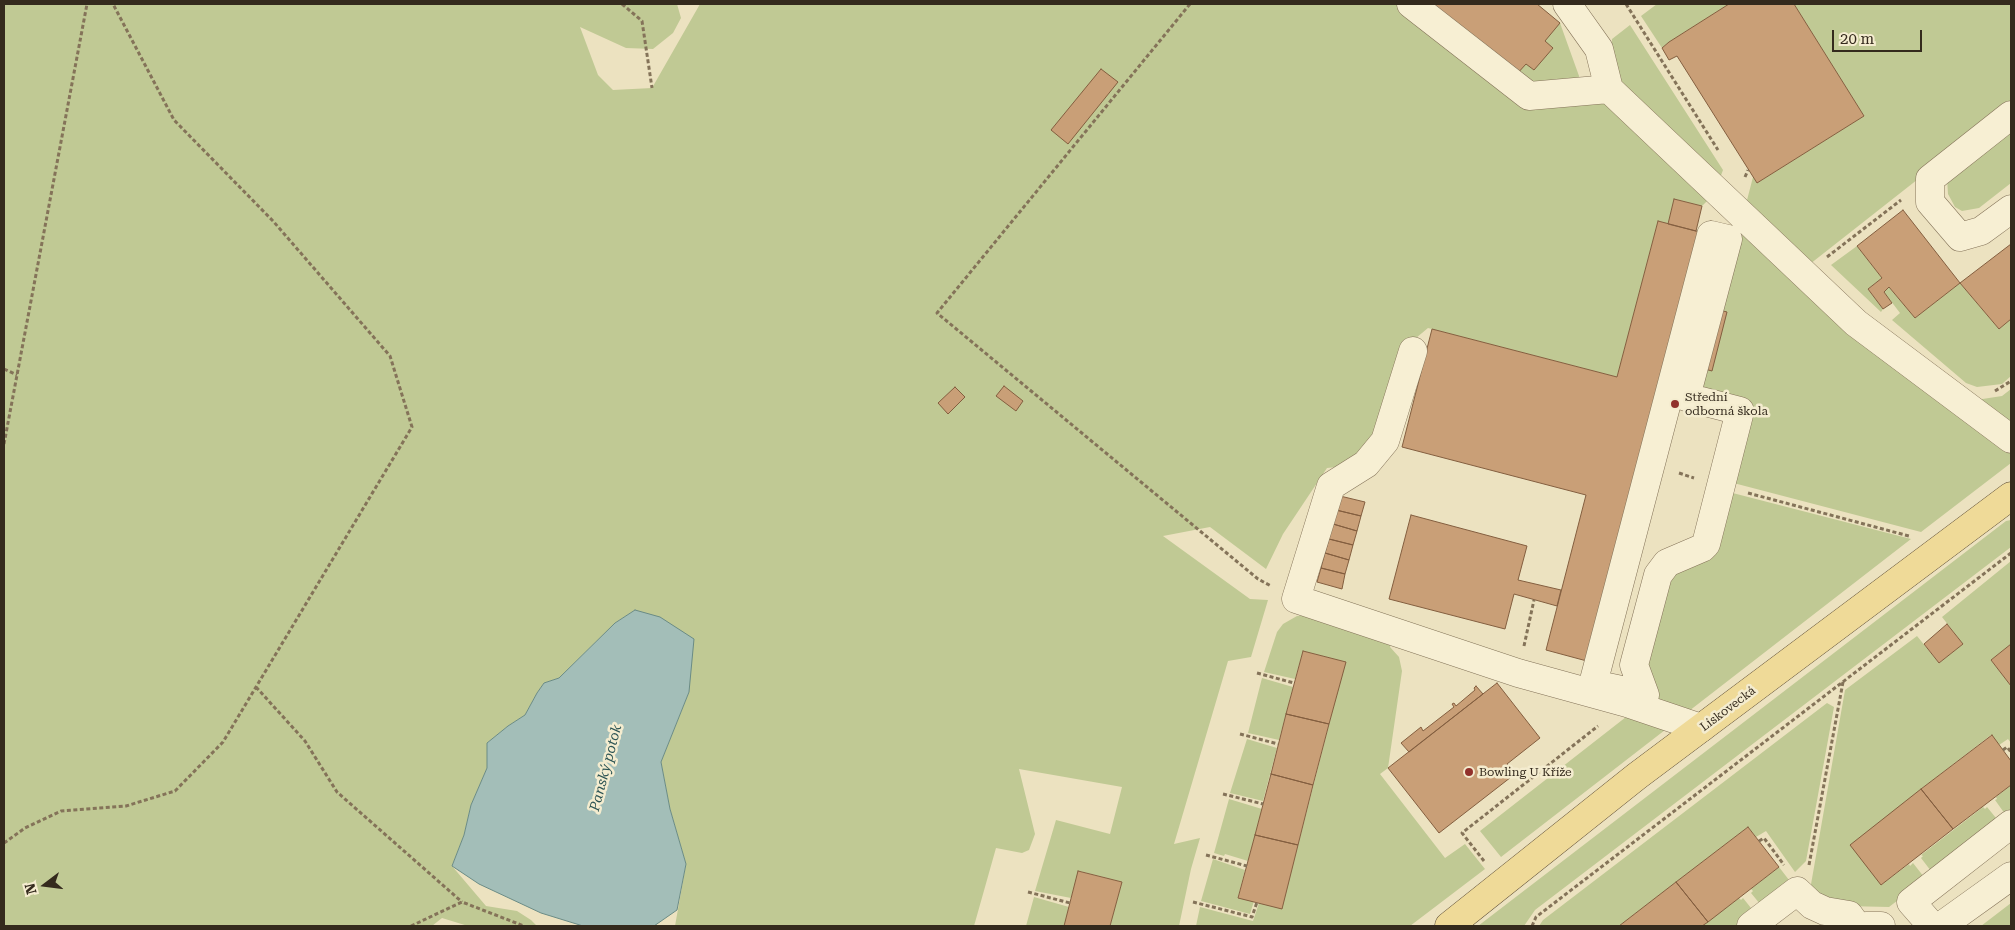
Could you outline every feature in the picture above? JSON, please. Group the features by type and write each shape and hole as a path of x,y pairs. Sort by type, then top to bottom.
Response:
{"main road":[{"name":"Lískovecká","path":"1449,926 1637,776 2011,496"}],"lane":[{"path":"1411,4 1529,96 1609,89"},
{"path":"1567,4 1599,48 1609,89 1856,323 2011,439"},
{"path":"2011,115 1930,179 1930,202 1960,237 1981,230 2011,209"},
{"path":"1710,236 1728,239 1686,397 1740,412 1722,486 1706,544 1702,548 1668,563 1662,567 1658,575 1634,665 1645,695 1593,684 1710,236"},
{"path":"1413,351 1385,442 1366,464 1331,486 1296,599 1518,673 1627,703 1701,728"},
{"path":"1932,926 1910,902 2011,824"},
{"path":"1936,926 1944,924 2011,876"},
{"path":"1964,926 2011,890"},
{"path":"1751,926 1797,891 1812,905 1825,911 1849,915 1858,926"},
{"path":"1866,926 1881,926"}],"path":[{"path":"4,444 86,4"},
{"path":"4,843 25,828 61,811 126,806 175,791 223,742 412,427 390,356 274,221 174,120 113,4"},
{"path":"622,4 642,21 652,88"},
{"path":"1190,4 937,313 1258,579 1296,599"},
{"path":"1626,4 1721,154"},
{"path":"1819,263 1930,179"},
{"path":"4,369 17,376"},
{"path":"1990,392 1998,391 2011,381"},
{"path":"1678,473 1912,537"},
{"path":"1532,926 1536,917 2011,553"},
{"path":"1518,673 1534,600"},
{"path":"1257,673 1294,683"},
{"path":"1808,869 1843,681"},
{"path":"256,687 304,742 337,792 462,902 524,926"},
{"path":"1485,862 1462,833 1627,703"},
{"path":"1240,734 1278,744"},
{"path":"2003,750 2007,747 2011,752"},
{"path":"1223,794 1263,804"},
{"path":"1759,841 1764,838 1787,869"},
{"path":"1206,855 1247,866"},
{"path":"1028,892 1070,903"},
{"path":"411,926 462,902"},
{"path":"1193,902 1252,917 1257,902"}],"green space":[{"path":"4,4 677,4 681,18 673,33 653,49 626,48 580,27 598,75 613,90 652,88 700,4 1537,4 1560,23 1588,101 1598,100 1612,105 1711,197 1702,206 1674,199 1668,224 1658,221 1617,377 1428,328 1404,348 1372,445 1337,467 1327,468 1283,534 1266,569 1210,527 1163,536 1250,599 1268,600 1251,657 1228,661 1174,844 1200,838 1191,869 1179,926 1110,926 1122,882 1079,871 1071,898 1035,891 1056,820 1110,834 1122,787 1019,769 1035,834 1029,850 1022,853 996,848 974,926 675,926 686,864 670,809 661,762 689,692 635,610 615,623 559,678 544,683 525,715 487,743 487,768 471,805 464,835 452,866 486,906 517,911 537,926 468,926 442,918 432,926 4,926"},
{"path":"1657,4 1729,4 1662,48 1641,16"},
{"path":"1794,4 2011,4 2011,106 1810,264 1746,204 1753,177 1757,183 1864,116"},
{"path":"1630,25 1723,170 1720,178 1630,93 1611,66 1612,39"},
{"path":"2011,121 2011,183 1979,208 1962,211 1955,207 1948,194 1947,178"},
{"path":"1748,234 2011,452 2011,463 1921,532 1722,480 1740,412 1686,397 1728,239"},
{"path":"1857,246 1882,278 1868,289 1883,309 1881,312 1831,265"},
{"path":"1960,283 1999,329 2011,319 2011,376 2002,384 1977,387 1966,383 1892,320 1900,313 1884,292 1889,287 1915,318"},
{"path":"2011,389 2011,423 1976,400 2002,396"},
{"path":"1721,490 1911,539 1689,711 1645,695 1658,575 1702,548"},
{"path":"2011,520 2011,547 1535,910 1524,926 1478,926 2006,521"},
{"path":"2011,561 2011,644 1991,660 2011,686 2011,743 2008,739 1999,745 1991,735 1921,789 1881,885 1913,863 1924,877 1923,881 1889,907 1845,906 1810,890 1845,690 1917,636 1939,663 1963,644 1942,617"},
{"path":"1308,615 1391,643 1390,647 1399,657 1402,671 1388,768 1380,774 1445,858 1465,844 1485,869 1410,926 1196,926 1200,907 1253,921 1259,903 1282,908 1345,662 1303,651 1295,679 1264,672 1277,632 1283,624 1297,616"},
{"path":"1262,678 1293,687 1279,740 1248,733"},
{"path":"1827,703 1834,707 1806,861 1795,872 1766,831 1756,837 1748,827 1619,926 1539,926 1543,920"},
{"path":"1626,717 1665,730 1501,857 1480,831"},
{"path":"1247,739 1277,748 1263,801 1230,793"},
{"path":"2011,785 2011,813 2005,814 1995,800 1997,799 1996,797"},
{"path":"1229,799 1262,809 1248,861 1225,854 1224,856 1214,853"},
{"path":"1983,807 1985,809 1987,807 1996,818 1931,871 1921,858 1923,856 1921,855"},
{"path":"1213,859 1245,870 1238,897 1254,901 1250,914 1201,901"},
{"path":"1779,867 1789,880 1760,904 1751,893 1753,891 1751,889"},
{"path":"1034,897 1069,907 1064,926 1026,926"},
{"path":"1739,898 1741,900 1743,898 1751,908 1752,913 1735,926 1702,926"},
{"path":"2011,903 2011,926 1981,926"}],"water":[{"name":"Panský potok","path":"635,610 660,617 694,639 689,692 661,762 670,809 686,864 677,910 654,926 583,926 541,913 479,884 452,866 464,835 471,805 487,768 487,743 525,715 544,683 559,678 615,623"}],"building":[{"path":"1431,4 1537,4 1560,23 1545,41 1553,48 1534,70 1526,64 1516,75"},
{"path":"1729,4 1794,4 1864,116 1757,183 1677,56 1669,60 1662,48"},
{"path":"1101,69 1118,82 1068,144 1051,130"},
{"path":"1674,199 1702,206 1696,231 1668,224"},
{"path":"1903,210 1960,283 1915,318 1889,287 1884,292 1892,303 1883,309 1868,289 1882,278 1857,246"},
{"path":"1658,221 1711,235 1598,664 1546,650 1586,495 1402,447 1432,329 1617,377"},
{"path":"2011,244 2011,319 1999,329 1960,283"},
{"path":"1716,309 1727,312 1712,371 1701,368"},
{"path":"1004,386 1023,401 1016,411 996,396"},
{"path":"955,387 965,397 948,414 938,403"},
{"path":"1340,496 1365,502 1361,516 1336,510"},
{"path":"1336,510 1361,516 1357,531 1333,524"},
{"path":"1411,515 1527,546 1518,580 1561,590 1557,606 1514,594 1505,629 1389,599"},
{"path":"1333,524 1357,531 1353,545 1329,539"},
{"path":"1329,539 1353,545 1349,560 1325,553"},
{"path":"1325,553 1349,560 1345,574 1321,568"},
{"path":"1321,568 1345,574 1342,589 1317,582"},
{"path":"1947,624 1963,644 1939,663 1924,644"},
{"path":"2011,644 2011,686 1991,660"},
{"path":"1303,651 1346,662 1329,724 1286,714"},
{"path":"1497,683 1540,738 1507,764 1515,774 1439,833 1388,768"},
{"path":"1476,686 1483,694 1409,752 1401,743 1421,727 1423,731 1454,707 1452,704 1454,703 1456,706 1475,690"},
{"path":"1286,714 1329,724 1313,785 1271,774"},
{"path":"1992,735 2011,761 2011,785 1953,829 1921,789"},
{"path":"1271,774 1313,785 1298,845 1255,835"},
{"path":"1921,789 1953,829 1881,885 1850,845"},
{"path":"1748,827 1779,867 1708,922 1676,882"},
{"path":"1255,835 1298,845 1282,909 1238,898"},
{"path":"1078,871 1122,882 1110,926 1064,926"},
{"path":"1676,882 1708,922 1702,926 1619,926"}],"place":[{"name":"Střední odborná škola","path":"1675,404"},
{"name":"Bowling U Kříže","path":"1469,772"}]}
